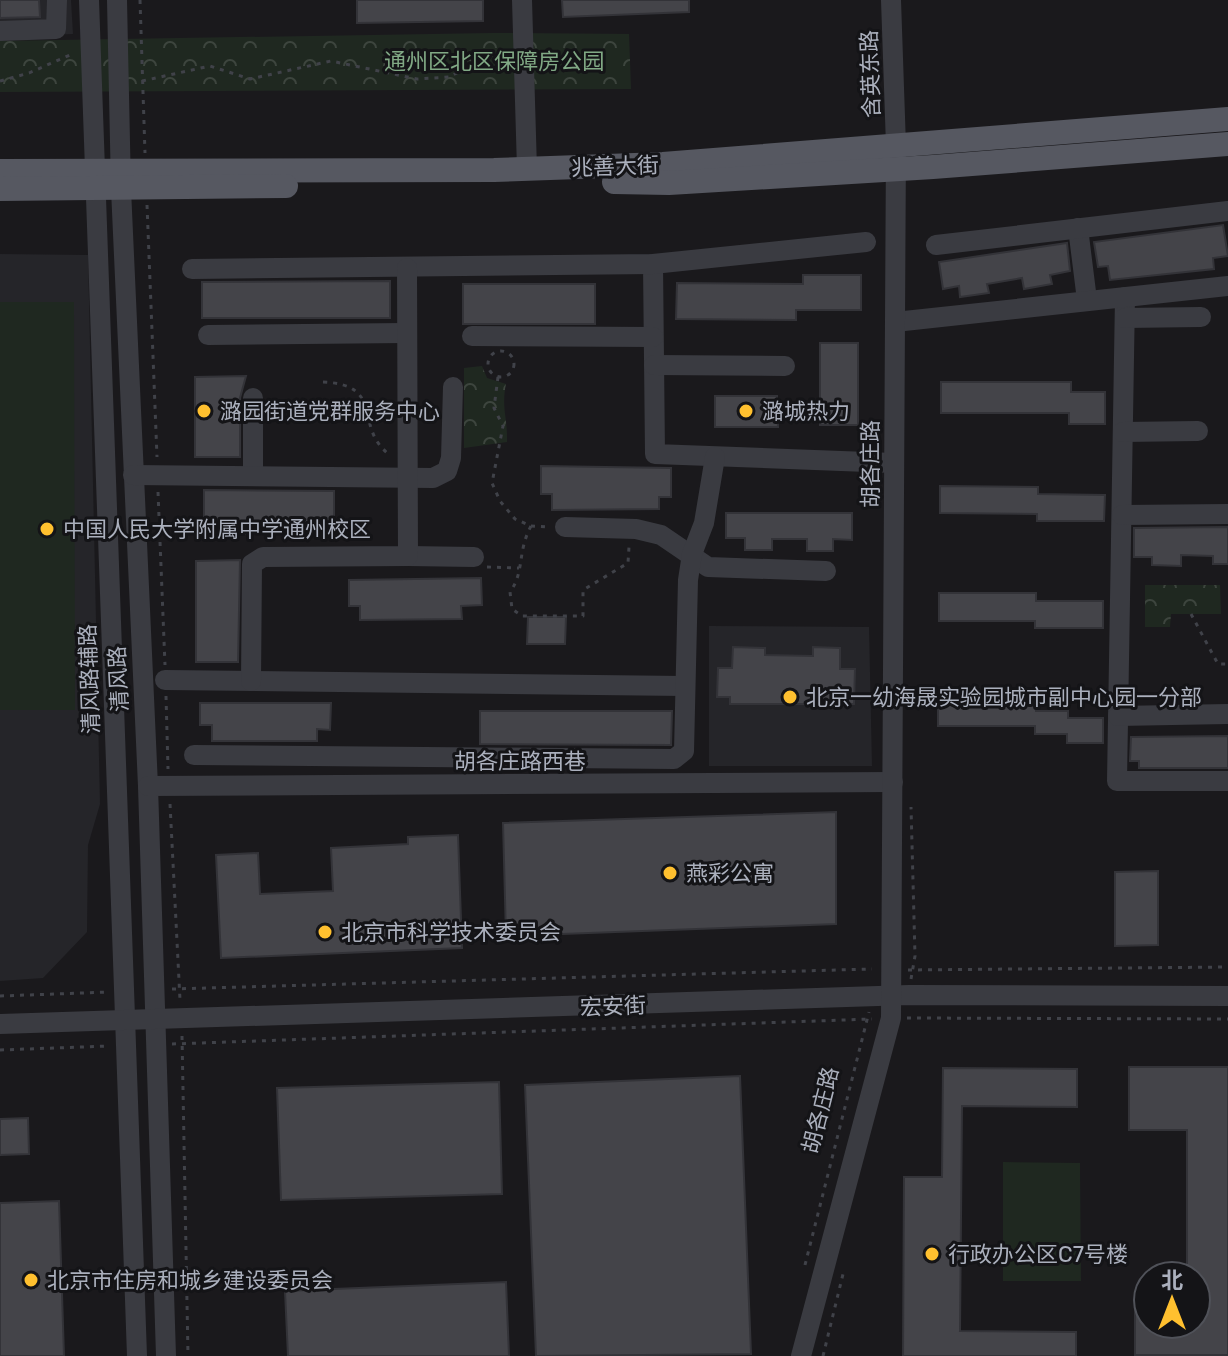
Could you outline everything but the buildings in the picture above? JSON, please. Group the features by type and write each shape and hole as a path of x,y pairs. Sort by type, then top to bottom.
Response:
{"main road":[{"name":"兆善大街","path":"0,171 94,180 669,183 1228,119"},
{"name":"兆善大街","path":"121,180 1228,144"},
{"name":"兆善大街","path":"0,189 94,180"}],"street":[{"path":"0,31 56,29 57,0"},
{"name":"清风路辅路","path":"89,0 137,1356"},
{"name":"清风路","path":"117,0 121,180 148,786 166,1356"},
{"path":"522,0 527,169"},
{"name":"含英东路","path":"891,0 896,157"},
{"name":"胡各庄路","path":"801,1356 891,1018 882,996 893,782 896,157"},
{"path":"936,245 1228,211"},
{"path":"1078,228 1087,300"},
{"path":"192,269 653,264 866,242"},
{"path":"653,264 655,454 894,463"},
{"path":"407,268 408,556"},
{"path":"1125,307 1228,286"},
{"path":"895,322 1087,300 1201,317"},
{"path":"1125,307 1117,781 1228,781"},
{"path":"208,335 405,333"},
{"path":"472,336 653,337"},
{"path":"654,365 785,366"},
{"path":"133,475 253,474 406,467 433,478 447,471 451,458 453,387"},
{"path":"253,398 253,474"},
{"path":"1123,432 1198,431"},
{"path":"194,755 674,759 684,751 684,686 692,554 704,523 715,457"},
{"path":"1122,515 1228,514"},
{"path":"565,527 622,528 661,535 708,567 826,571"},
{"path":"251,681 252,564 263,557 474,557"},
{"path":"165,680 684,686"},
{"path":"1118,716 1228,714"},
{"name":"胡各庄路西巷","path":"148,786 893,782"},
{"name":"宏安街","path":"0,1024 882,996 1228,996"}],"path":[{"path":"142,81 210,66 250,79 331,61 417,79 449,77 491,55 524,53"},
{"path":"0,81 29,73 70,55"},
{"path":"506,352 513,357 513,370 507,376 498,377 489,369 489,361 494,354 506,352"},
{"path":"498,377 494,408 503,426 492,483 500,501 515,519 531,526 565,527"},
{"path":"323,382 343,383 357,390 367,403 373,439 406,467"},
{"path":"531,526 520,552 519,580 510,592 512,609 522,616 583,616 583,590 628,563 629,536 622,528"},
{"path":"474,557 488,567 520,568"},
{"path":"1191,614 1218,664 1228,664"},
{"name":"宏安街","path":"153,990 883,969 1228,967"},
{"name":"胡各庄路","path":"802,1279 868,1019 882,996 883,969"},
{"path":"0,996 125,991"},
{"name":"宏安街","path":"155,1045 891,1018 1228,1019"},
{"path":"0,1050 128,1046"}],"shaded area":[{"path":"0,0 71,0 73,34 0,37"},
{"name":"中国人民大学附属中学通州校区","path":"0,254 88,255 100,804 88,845 87,932 43,978 0,981"},
{"name":"北京一幼海晟实验园城市副中心园一分部","path":"709,626 869,627 872,766 709,766"}],"green space":[{"name":"通州区北区保障房公园","path":"494,33 629,34 631,89 0,92 0,41"},
{"path":"0,302 74,302 75,710 0,710"},
{"path":"482,366 487,378 506,384 507,442 464,448 464,368"},
{"path":"1145,585 1220,585 1221,614 1171,614 1170,627 1145,627"},
{"path":"1003,1162 1080,1163 1081,1281 1003,1281"}],"place":[{"name":"潞园街道党群服务中心","path":"204,411"},
{"name":"潞城热力","path":"746,411"},
{"name":"中国人民大学附属中学通州校区","path":"47,529"},
{"name":"北京一幼海晟实验园城市副中心园一分部","path":"790,697"},
{"name":"燕彩公寓","path":"670,873"},
{"name":"北京市科学技术委员会","path":"325,932"},
{"name":"行政办公区C7号楼","path":"932,1254"},
{"name":"北京市住房和城乡建设委员会","path":"31,1280"}]}
